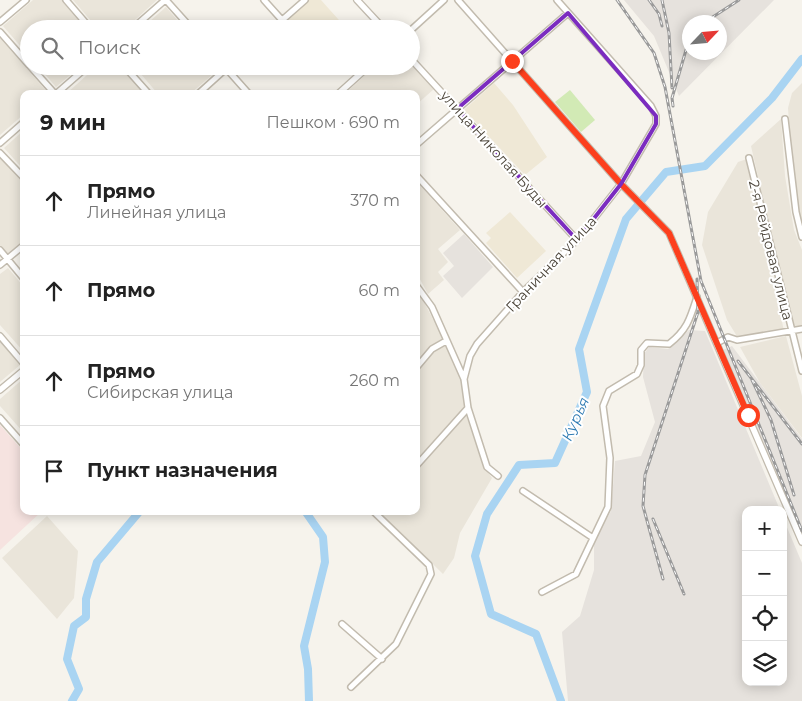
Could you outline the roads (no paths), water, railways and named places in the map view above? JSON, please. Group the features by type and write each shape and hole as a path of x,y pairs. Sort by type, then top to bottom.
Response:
{"street":[{"path":"0,22 26,0"},
{"path":"66,0 83,20"},
{"path":"142,20 165,0 184,20"},
{"path":"264,0 282,20 305,0"},
{"path":"357,0 376,20"},
{"path":"420,22 444,0"},
{"path":"458,0 621,184 669,233 802,542"},
{"path":"420,141 568,13 556,0"},
{"name":"Граничная улица","path":"464,379 473,350 522,292 577,240 621,184 656,124 656,116 651,106 568,13"},
{"path":"0,32 20,54"},
{"name":"улица Николая Буды","path":"420,69 577,240"},
{"path":"39,75 52,90"},
{"path":"60,90 77,75"},
{"path":"132,75 145,90"},
{"path":"202,90 218,75"},
{"path":"234,75 246,90"},
{"path":"343,90 360,75"},
{"path":"784,119 796,212 802,237"},
{"path":"0,143 20,126"},
{"path":"0,152 20,174"},
{"name":"2-я Рейдовая улица","path":"749,158 802,372"},
{"path":"420,179 522,292"},
{"path":"0,265 20,248"},
{"path":"0,250 20,274"},
{"path":"420,290 432,307 464,379 468,408 487,467 498,476"},
{"path":"542,592 576,574 608,507 610,458 604,406 609,391 637,374 642,365 641,350 648,343 669,344 681,334 690,320 697,297"},
{"path":"716,343 728,337 737,340 802,328"},
{"path":"0,336 20,359"},
{"path":"420,363 432,349 446,341"},
{"path":"0,390 20,373"},
{"path":"420,462 468,408"},
{"path":"0,418 20,440"},
{"path":"523,491 593,538"},
{"path":"351,687 382,659 401,636 430,577 431,569 377,515"},
{"path":"342,624 382,659"}],"waterway":[{"name":"Курья","path":"561,701 536,634 491,614 475,556 487,514 519,465 555,463 587,392 579,349 626,219 666,172 705,166 772,98 802,59"},
{"name":"Курья","path":"72,701 79,689 67,659 74,626 86,617 86,599 97,562 137,515"},
{"name":"Курья","path":"308,515 323,537 325,562 304,646 308,669 309,701"}],"railway":[{"path":"617,0 654,53 665,87 701,281 802,531"},
{"path":"649,0 659,14 662,26"},
{"path":"662,0 669,33 672,88"},
{"path":"716,15 739,0"},
{"path":"673,106 672,98 683,60"},
{"path":"663,579 643,506 645,475 698,312 697,279"},
{"path":"738,361 802,444"},
{"path":"752,380 771,420 794,495"},
{"path":"653,519 684,594"}]}
